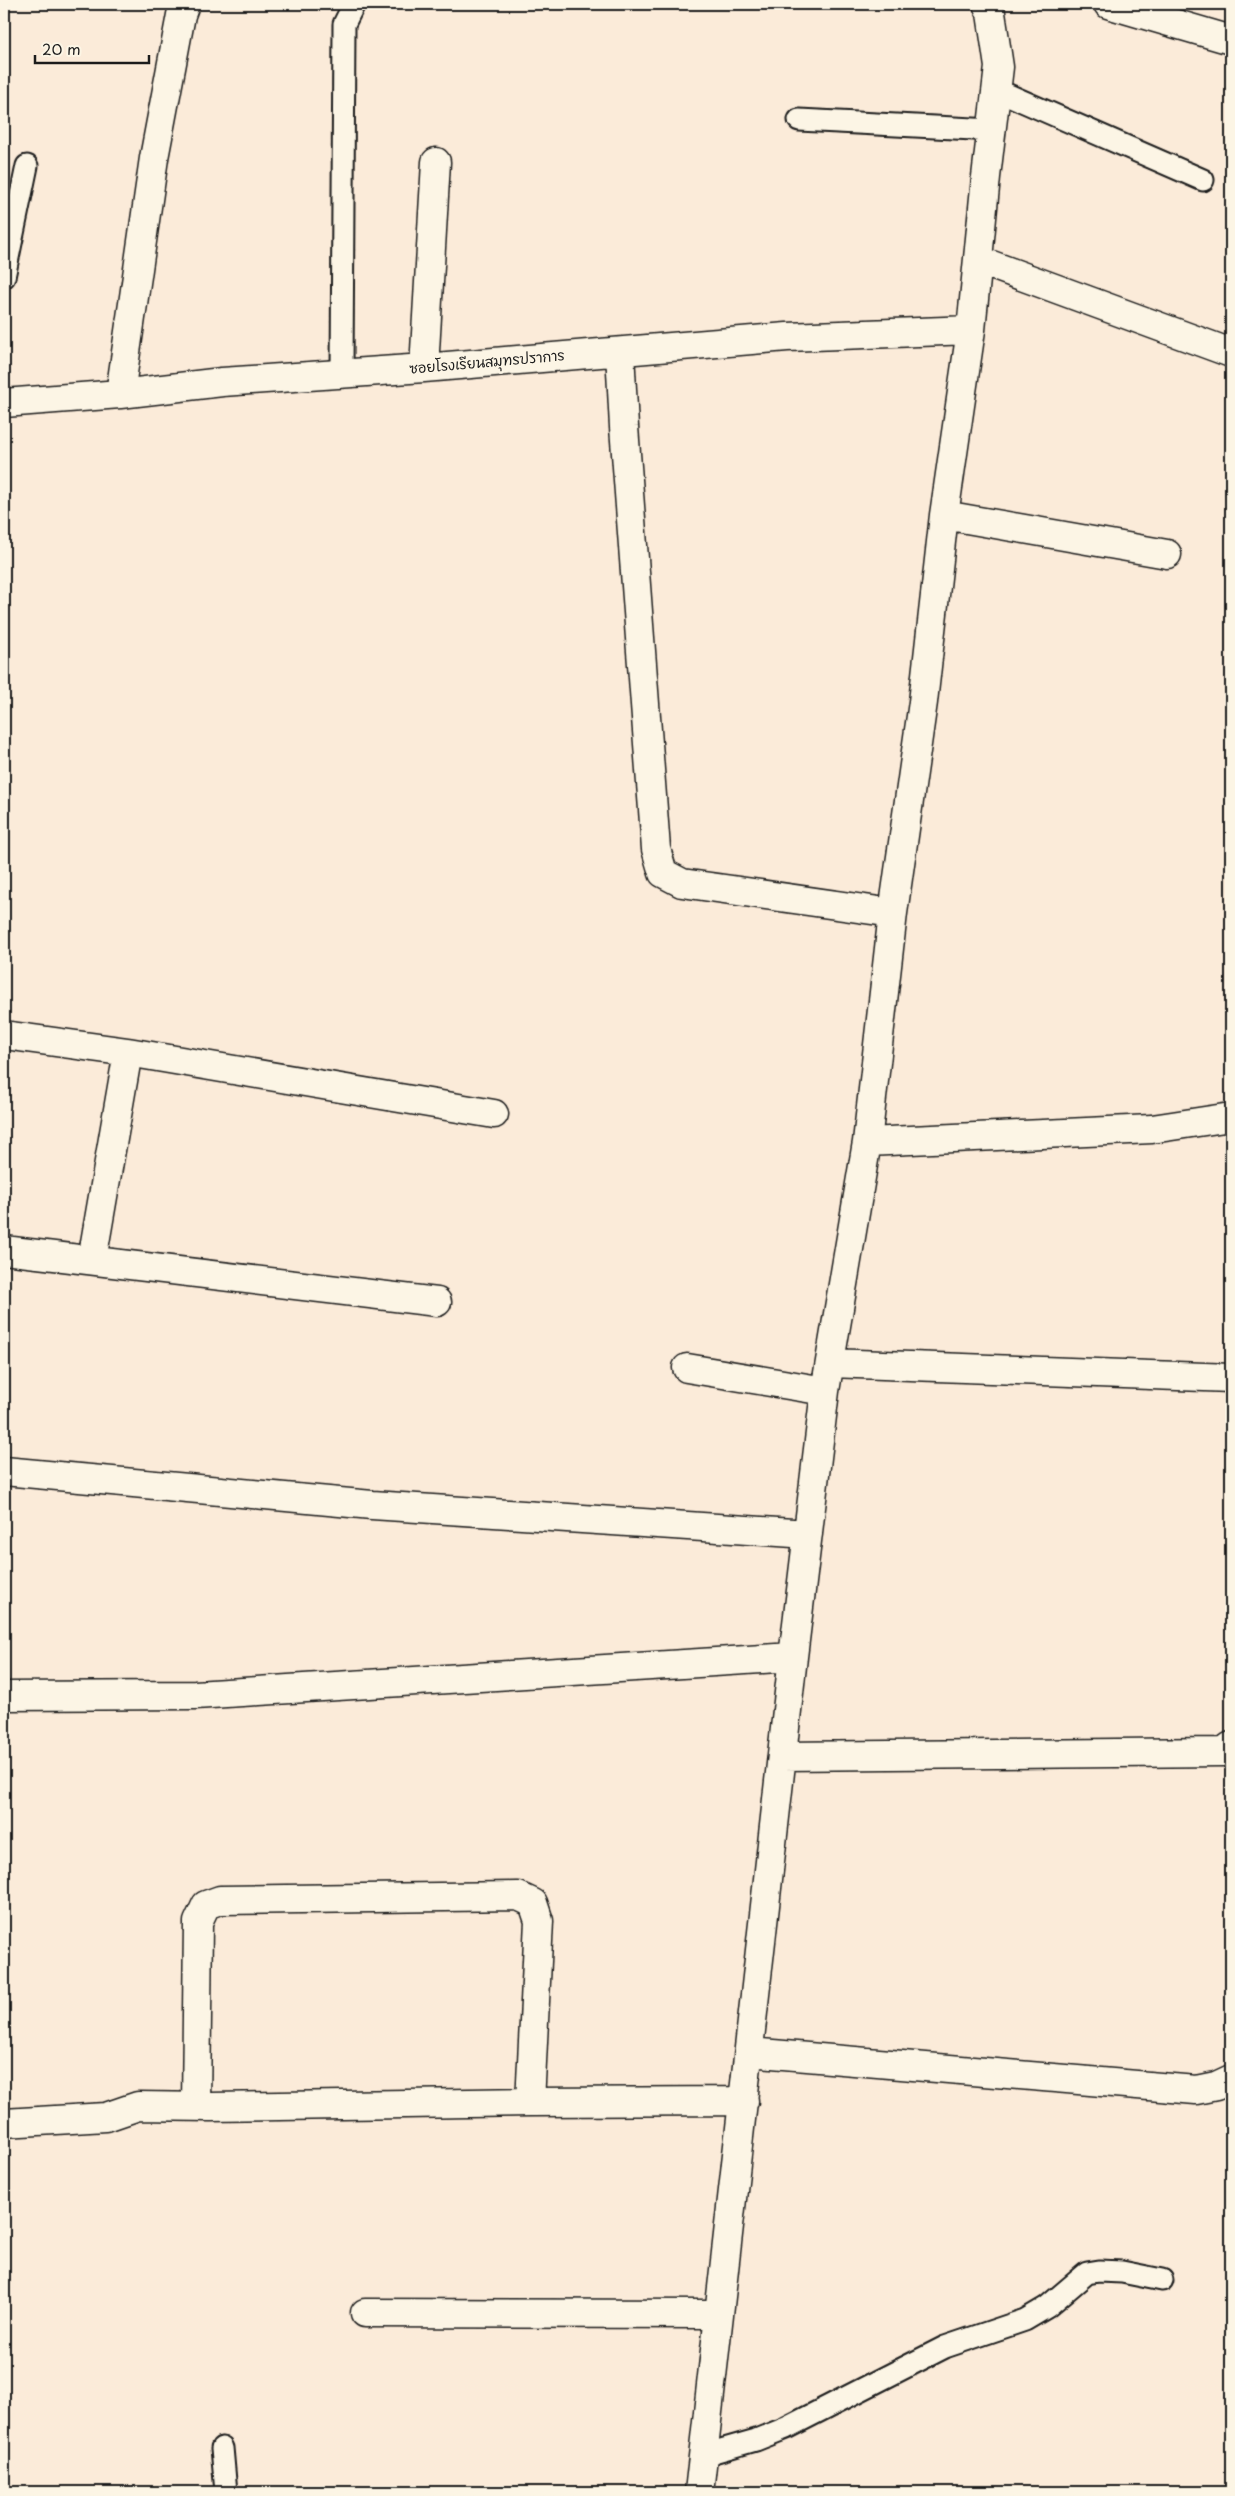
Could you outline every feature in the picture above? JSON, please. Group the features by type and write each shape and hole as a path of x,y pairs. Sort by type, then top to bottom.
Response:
{"street":[{"path":"120,394 154,158 181,15 185,4"},
{"path":"699,2492 793,1657 825,1391 867,1142 893,913 923,702 944,515 971,330 999,67 991,13 987,4"},
{"path":"1108,4 1231,40"},
{"path":"424,368 436,162"},
{"path":"978,260 1231,353"},
{"name":"ซอยโรงเรียนสมุทรปราการ","path":"4,403 120,394 222,382 424,368 787,337 971,330"},
{"path":"620,352 624,428 656,848 663,873 682,883 893,913"},
{"path":"944,515 1167,554"},
{"path":"4,1034 128,1052 494,1114"},
{"path":"92,1260 128,1052"},
{"path":"867,1142 1152,1129 1231,1117"},
{"path":"4,1250 437,1302"},
{"path":"830,1363 1231,1378"},
{"path":"687,1368 825,1391"},
{"path":"4,1471 372,1505 808,1534"},
{"path":"4,1696 195,1695 793,1657"},
{"path":"782,1756 1223,1752 1231,1746"},
{"path":"196,2107 198,1922 206,1906 220,1900 518,1896 532,1903 539,1921 530,2102"},
{"path":"749,2052 1196,2090 1216,2086 1231,2079"},
{"path":"4,2123 106,2117 138,2106 744,2102"},
{"path":"365,2313 718,2314"}],"lane":[{"path":"342,374 344,24 354,4"},
{"path":"997,90 1203,180"},
{"path":"799,120 993,130"},
{"path":"4,277 27,166"},
{"path":"703,2455 756,2440 786,2428 945,2347 1025,2320 1048,2307 1087,2273 1109,2271 1162,2280"},
{"path":"222,2448 226,2492"}]}
